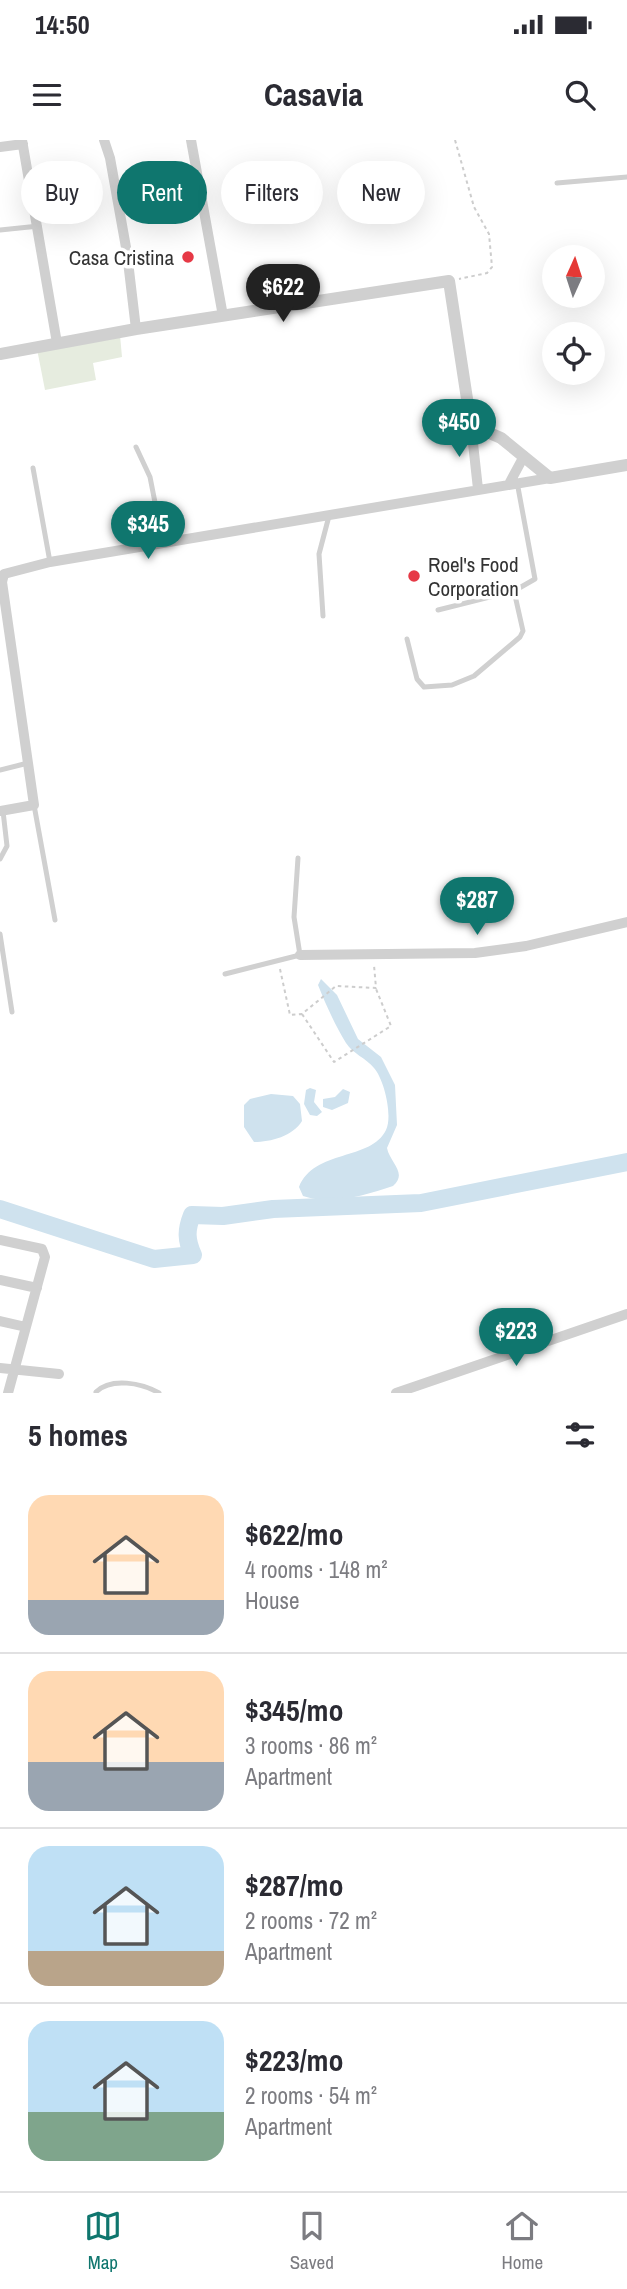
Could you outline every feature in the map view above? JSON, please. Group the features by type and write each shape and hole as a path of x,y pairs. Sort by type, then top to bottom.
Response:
{"street":[{"path":"104,140 110,158 127,253 136,329"},
{"path":"191,140 223,316"},
{"path":"0,147 23,142 57,343"},
{"path":"0,354 136,329 449,281 478,489"},
{"path":"471,425 501,438 550,478"},
{"path":"513,483 524,456"},
{"path":"1,811 34,805 2,582 4,574 50,562 330,513 627,465"},
{"path":"300,955 475,953 526,946 627,922"},
{"path":"0,1240 44,1252 37,1288 8,1393"},
{"path":"0,1280 37,1288"},
{"path":"396,1393 627,1314"},
{"path":"0,1321 26,1326"},
{"path":"0,1368 59,1374"}],"lane":[{"path":"557,183 627,177"},
{"path":"0,230 39,226"},
{"path":"136,447 150,477 163,543"},
{"path":"33,468 50,562"},
{"path":"438,610 514,591 535,579 513,483"},
{"path":"323,616 319,554 330,513"},
{"path":"407,639 417,679 424,687 465,681 520,637 523,631 514,591"},
{"path":"0,770 28,763"},
{"path":"34,805 55,919"},
{"path":"0,859 7,846 1,811"},
{"path":"225,974 300,955 294,918 298,858"},
{"path":"0,934 12,1012"},
{"path":"96,1392 107,1385 123,1383 140,1385 159,1393"}],"path":[{"path":"449,281 487,274 492,267 489,234 474,207 455,140"},
{"path":"302,1014 334,1062 391,1026 376,988 372,954"},
{"path":"278,960 290,1015 302,1014 336,986 376,988"}],"shaded area":[{"path":"120,335 122,357 93,363 96,380 45,390 37,349"}],"water":[{"path":"321,979 337,995 358,1039 381,1057 395,1085 397,1125 387,1148 398,1172 397,1181 393,1186 337,1200 303,1196 299,1187 306,1175 317,1166 368,1147 379,1140 388,1124 388,1107 378,1073 349,1047 338,1029 318,985"},
{"path":"343,1089 350,1092 348,1103 332,1110 323,1107 323,1099 335,1097"},
{"path":"306,1090 316,1090 314,1102 322,1112 317,1116 310,1115 304,1104"},
{"path":"271,1094 293,1096 300,1104 302,1121 293,1131 281,1137 254,1142 244,1127 244,1105 250,1099"}],"waterway":[{"path":"0,1209 154,1259 193,1255 188,1235 192,1215 223,1216 273,1209 421,1203 627,1162"}],"place":[{"name":"Casa Cristina","path":"188,257"},
{"name":"Roel's Food Corporation","path":"414,576"}]}
